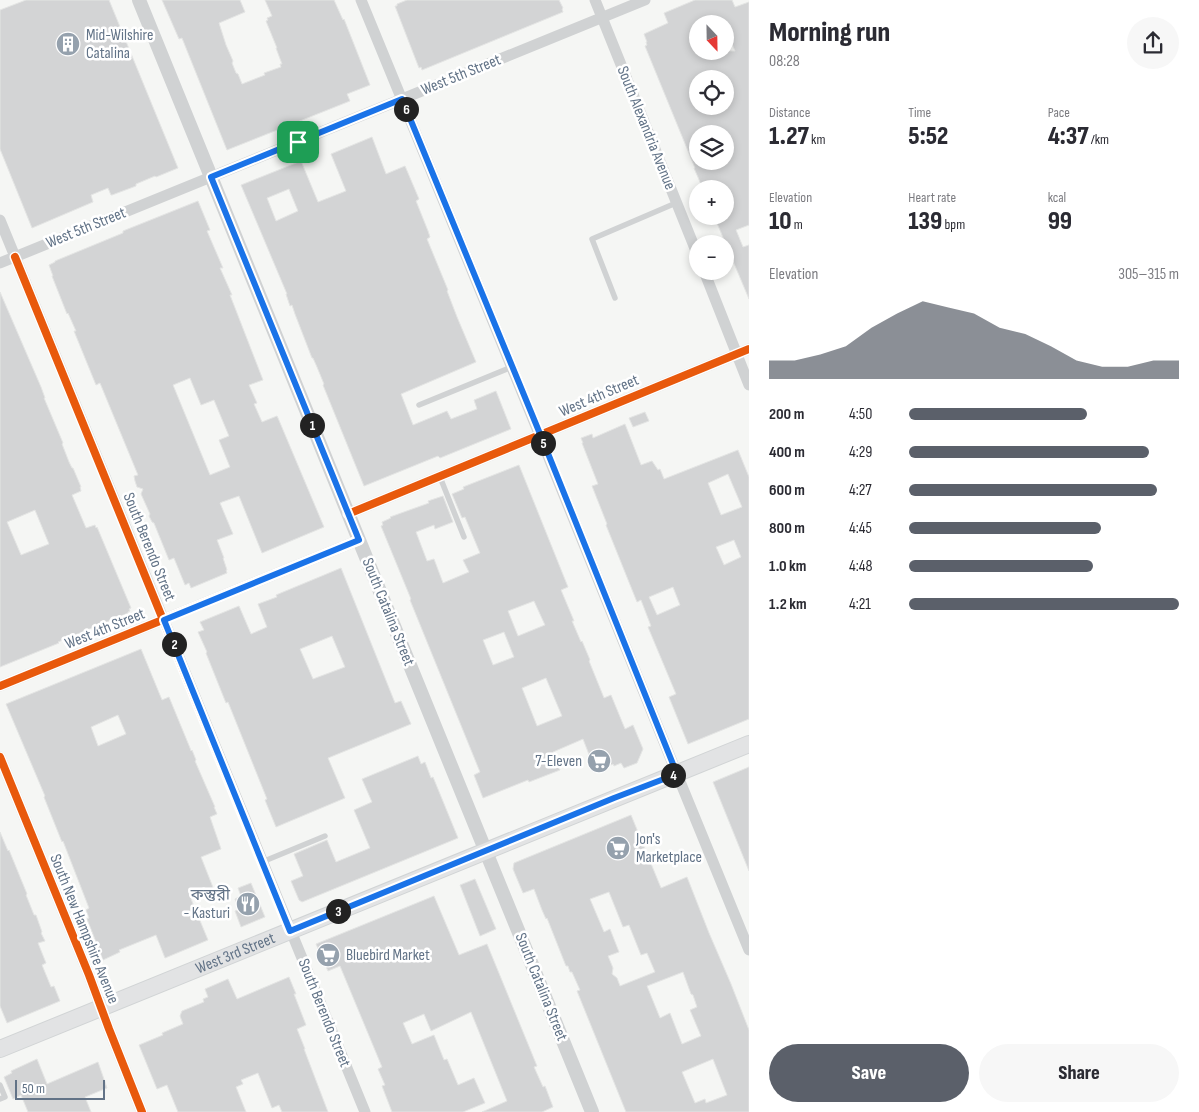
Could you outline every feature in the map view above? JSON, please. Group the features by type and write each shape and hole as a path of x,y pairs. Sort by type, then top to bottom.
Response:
{"main road":[{"name":"West 3rd Street","path":"0,1049 749,744"}],"street":[{"name":"South Catalina Street","path":"139,0 592,1112"},
{"path":"361,0 749,950"},
{"name":"South Alexandria Avenue","path":"595,0 689,235"},
{"name":"West 5th Street","path":"0,263 645,0"},
{"name":"South Berendo Street","path":"0,220 364,1112"},
{"path":"708,280 749,385"},
{"name":"West 4th Street","path":"348,514 749,349"},
{"name":"West 4th Street","path":"0,686 359,540"},
{"name":"South New Hampshire Avenue","path":"0,757 89,975 142,1112"}],"lane":[{"path":"615,298 592,239 676,203"},
{"path":"419,405 512,367"},
{"path":"440,477 464,537"},
{"path":"262,862 325,836"},
{"path":"0,1087 5,1097 0,1099"}],"building":[{"path":"26,0 109,0 178,168 112,195 108,188 91,195 93,202 32,228 0,149 0,10"},
{"path":"162,0 240,0 245,12 219,23 233,61 232,63 242,84 281,67 280,64 282,64 266,21 268,20 267,18 272,16 265,0 334,0 344,19 370,85 347,94 350,101 227,150 182,38 179,39"},
{"path":"407,0 559,0 563,12 422,70 421,67 419,68 395,6"},
{"path":"695,0 732,0 735,7 749,2 749,225 736,230 743,247 749,245 749,299 734,263 734,235 722,235 718,225 734,225 734,180 699,180 695,170 734,170 734,125 689,125 689,153 645,46 647,42 644,34 668,23 664,13"},
{"path":"372,137 386,174 405,166 419,199 416,201 430,237 427,239 476,362 401,394 413,425 447,411 451,419 477,409 474,400 496,391 511,429 364,486 292,305 290,306 287,294 241,185 301,161 318,202 346,191 331,154","holes":["289,189 298,211 276,221 267,198"]},
{"path":"198,201 210,230 207,231 223,268 220,268 232,295 230,295 263,380 249,385 257,403 254,404 262,422 277,416 324,527 262,553 239,496 222,502 220,503 233,534 217,540 227,573 191,588 189,583 185,585 174,558 169,560 154,523 149,516 150,514 141,494 143,489 137,487 135,481 134,476 138,475 100,383 96,385 49,265 123,233 123,231","holes":["190,378 201,405 214,400 229,436 219,440 230,467 210,475 173,385"]},
{"path":"0,292 81,487 81,491 72,495 86,528 95,525 97,527 131,608 128,613 0,667","holes":["35,510 49,544 21,555 7,522"]},
{"path":"645,412 649,421 633,427 629,418"},
{"path":"625,424 641,465 652,461 658,470 660,469 664,479 738,450 749,477 749,719 688,744 669,697 676,694 648,627 651,626 641,600 637,602 592,486 598,484 581,438 592,434 593,438","holes":["728,474 742,507 721,515 708,483","734,540 741,557 724,565 716,547","673,587 680,605 657,615 649,597"]},
{"path":"519,465 568,587 561,590 604,698 611,695 625,729 633,725 643,749 637,763 624,768 621,763 614,766 613,764 598,771 583,739 553,752 560,770 529,782 528,780 483,798 474,775 480,772 381,526 383,525 382,522 390,517 443,496 453,522 435,529 434,525 416,532 427,561 434,559 443,583 469,572 463,560 480,553 465,517 462,518 452,494 464,489 463,487","holes":["534,601 545,625 518,636 508,611","504,632 514,657 493,665 483,640","546,678 562,716 537,726 522,688"]},
{"path":"341,568 395,703 401,701 411,724 328,758 345,798 276,827 265,800 267,799 198,632 204,630 200,622 239,606 251,634 267,627 258,604 277,597 276,595","holes":["332,636 345,667 313,679 300,649"]},
{"path":"141,649 162,700 169,697 217,814 210,817 221,849 201,857 214,890 191,899 208,940 165,958 156,935 119,950 120,952 103,960 87,919 89,918 86,910 89,908 6,704","holes":["118,715 126,734 98,746 91,727"]},
{"path":"418,756 421,764 425,762 431,778 433,777 458,838 302,902 299,900 291,881 303,876 294,854 327,840 336,862 370,848 354,810 372,802 362,779"},
{"path":"749,767 749,871 713,782"},
{"path":"631,815 661,888 687,877 731,984 749,1030 749,1112 626,1112 577,991 580,990 572,972 566,966 534,889 523,893 513,869 514,863","holes":["609,892 623,927 629,925 641,955 647,953 655,972 620,986 617,978 612,974 613,968 608,956 619,952 610,929 604,932 590,899","683,972 697,1007 690,1010 701,1036 682,1044 670,1013 660,1018 647,986","713,1059 727,1095 706,1103 705,1099 695,1103 682,1072"]},
{"path":"0,832 9,850 34,915 36,915 45,941 38,943 46,963 42,965 51,987 54,986 60,1001 7,1023 0,1006"},
{"path":"475,879 496,929 480,936 460,885"},
{"name":"কস্তুরী - Kasturi","path":"251,883 265,917 241,927 235,911 239,909 235,899 241,896 238,888"},
{"path":"434,896 459,955 487,944 537,1066 534,1067 543,1087 545,1086 553,1107 542,1112 482,1112 507,1101 471,1012 431,1031 424,1014 403,1023 412,1044 434,1035 444,1060 447,1059 458,1085 474,1078 485,1103 463,1112 392,1112 382,1086 385,1085 378,1069 382,1067 340,966 328,971 316,944"},
{"path":"289,977 306,1025 297,1029 328,1112 282,1112 279,1105 272,1108 258,1073 241,1080 243,1084 236,1087 246,1112 178,1112 167,1085 157,1089 139,1045 183,1024 180,1016 182,1011 204,1002 203,999 208,997 205,989 228,979 237,999"},
{"path":"37,1059 47,1084 98,1062 107,1088 85,1097 91,1112 28,1112 21,1095 13,1099 4,1077 12,1073 11,1071"}],"cycle path":[{"path":"15,257 290,931"},
{"path":"348,514 749,349"},
{"path":"0,686 359,540"},
{"path":"0,757 89,975 142,1112"}],"place":[{"name":"Mid-Wilshire Catalina","path":"68,44"},
{"name":"7-Eleven","path":"599,761"},
{"name":"Jon's Marketplace","path":"618,848"},
{"name":"কস্তুরী - Kasturi","path":"248,904"},
{"name":"Bluebird Market","path":"328,955"}],"route":[{"path":"402,99 545,446 677,774 290,931 164,620 359,540 211,177 298,142 402,99"}]}
